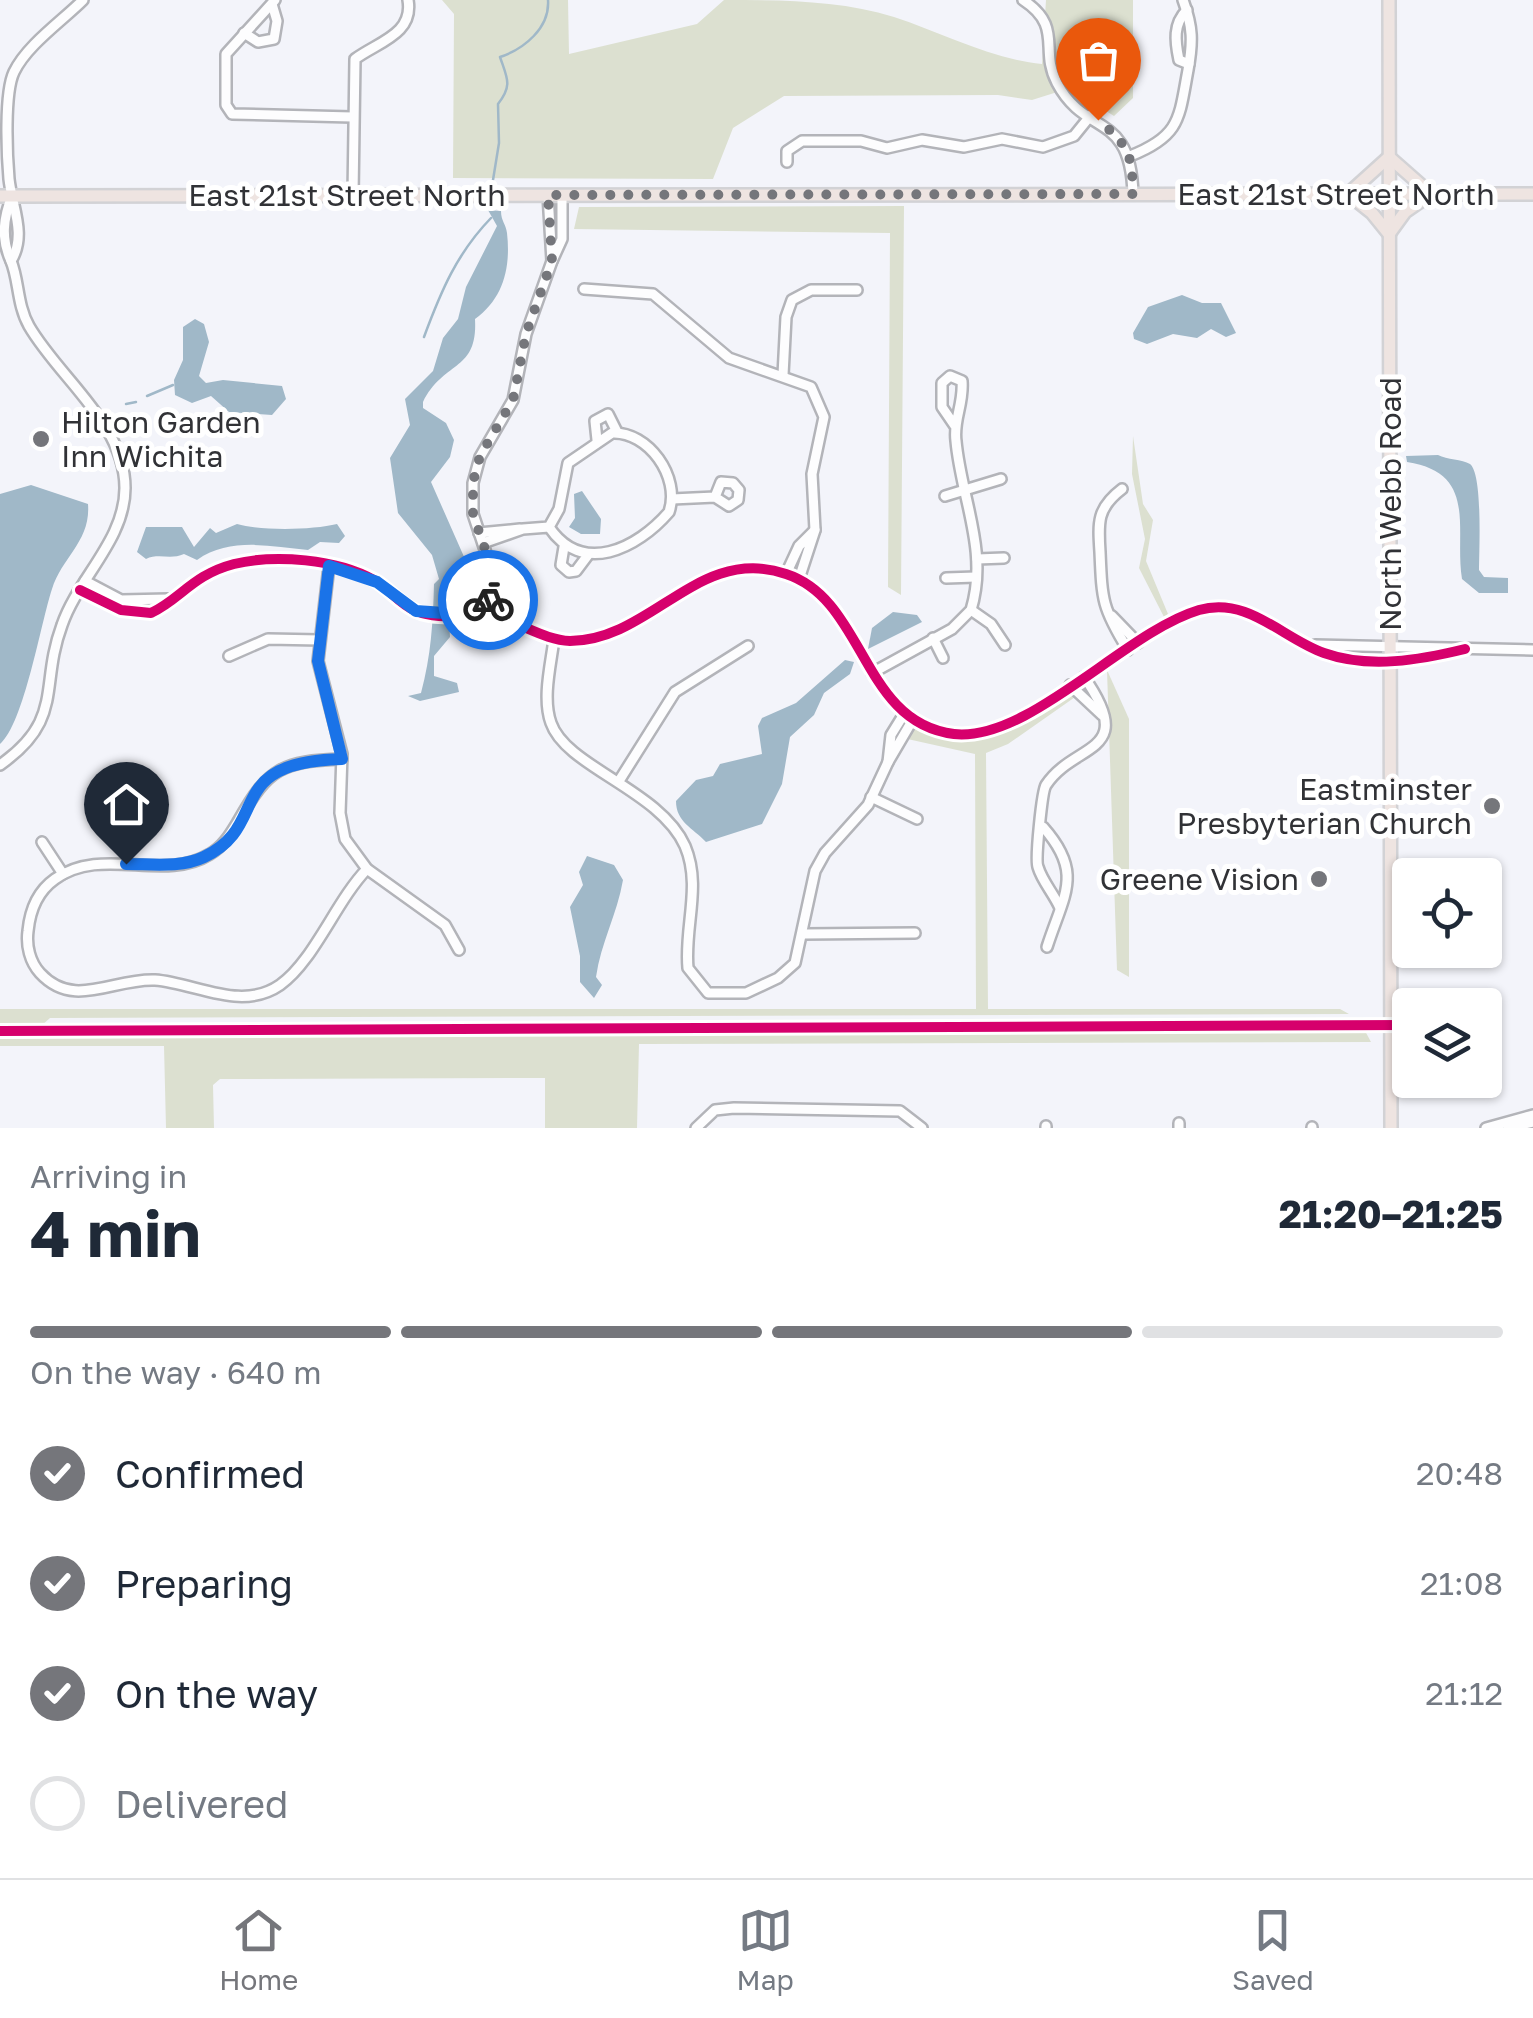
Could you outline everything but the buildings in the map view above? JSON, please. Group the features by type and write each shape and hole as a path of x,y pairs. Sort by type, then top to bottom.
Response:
{"main road":[{"name":"North Webb Road","path":"1389,0 1392,1128"},
{"path":"1389,157 1431,194 1406,212 1389,234 1372,212 1348,194 1389,157"},
{"name":"East 21st Street North","path":"6,196 1533,194"}],"street":[{"path":"0,764 21,750 46,714 56,642 123,507 124,470 116,443 28,325 14,287 11,261 4,252 11,80 19,64 83,0"},
{"path":"354,195 355,59 400,32 410,14 408,0"},
{"path":"1024,0 1040,11 1049,25 1057,83 1125,142 1133,194"},
{"path":"273,2 226,54 226,105 234,114 352,117"},
{"path":"244,32 258,42 274,39 278,21 273,2"},
{"path":"1130,156 1162,142 1180,118 1194,34 1185,5"},
{"path":"1185,5 1178,19 1175,42 1179,60 1190,64"},
{"path":"787,162 786,150 802,141 861,141 888,148 922,140 964,146 1002,139 1043,147 1074,136 1091,116"},
{"path":"486,616 490,564 472,498 476,469 513,400 526,334 552,261 555,195"},
{"path":"584,289 652,294 680,313 729,358 803,380 822,406 812,474 815,530 799,579"},
{"path":"782,374 786,317 792,300 811,290 858,290"},
{"path":"872,673 952,629 971,610 976,559 966,487 954,426 942,407 942,384 950,376 962,381 964,396 962,413 954,426"},
{"path":"597,440 595,420 600,416 608,414 617,432"},
{"path":"617,432 632,436 652,452 670,478 669,512 608,553 588,555 564,547 549,527 559,509 568,463 597,440 617,432"},
{"path":"944,496 1002,479"},
{"path":"1122,489 1107,500 1098,520 1100,592 1106,611 1133,647"},
{"path":"672,499 715,497"},
{"path":"481,538 508,527 549,527"},
{"path":"786,574 800,546 815,530"},
{"path":"564,547 561,565 568,572 576,571 588,555"},
{"path":"976,559 1004,558"},
{"path":"82,585 104,604 142,613 162,607 188,584 234,564 279,560 329,566 377,582 404,605 428,615 486,616 554,639 584,640 613,632 718,572 753,567 799,579 826,602 872,673 908,717 942,732 981,734 1000,728 1186,615 1217,607 1256,615 1333,656 1390,654 1419,660 1465,649 1533,650"},
{"path":"329,566 320,640 321,677 342,759 341,826 367,869 446,925 460,950"},
{"path":"946,578 976,577"},
{"path":"971,610 992,624 1005,645"},
{"path":"933,638 943,658"},
{"path":"229,656 268,639 320,640"},
{"path":"554,639 550,722 567,745 668,820 685,847 693,884 688,968 704,990 732,996 778,978 796,962 815,871 872,797 888,762 890,735 908,717"},
{"path":"619,781 674,692 748,646"},
{"path":"1060,908 1036,865 1042,827 1040,809 1045,786 1096,749 1102,738 1102,716 1084,678"},
{"path":"1070,685 1102,716"},
{"path":"342,759 300,761 275,772 252,796 229,838 209,855 181,864 93,863 63,874 36,899 27,935 37,969 65,990 79,993 155,980 226,996 256,996 289,976 367,869"},
{"path":"872,797 918,819"},
{"path":"1042,827 1063,850 1069,866 1069,887 1047,947"},
{"path":"42,842 63,874"},
{"path":"804,934 915,934"},
{"path":"696,1128 702,1118 715,1110 734,1108 888,1110 909,1115 922,1128"},
{"path":"1486,1128 1529,1119"}],"green space":[{"path":"442,0 568,0 569,54 697,24 724,0 767,0 873,11 986,51 1042,64 1046,0 1133,0 1133,98 1114,116 1070,88 1032,100 998,95 784,96 733,128 713,179 453,178 454,14"},
{"path":"904,206 901,595 888,587 890,233 574,229 579,207"},
{"path":"1133,436 1143,504 1153,520 1146,561 1168,614 1164,617 1139,568 1145,539 1132,474"},
{"path":"1107,670 1129,719 1129,977 1117,970"},
{"path":"1070,692 1078,695 1008,744 986,753 988,1009 1340,1009 1349,1014 50,1018 41,1026 0,1027 0,1009 976,1009 975,754 903,738 912,721 932,734 952,739 993,734"},
{"path":"1364,1029 1371,1042 639,1044 637,1128 545,1128 545,1078 220,1079 213,1085 214,1128 166,1128 164,1046 0,1046 0,1034"}],"water":[{"path":"488,210 501,211 506,230 508,258 503,282 492,302 475,319 471,348 465,357 440,379 423,402 423,408 446,423 454,440 450,457 431,482 465,559 447,592 450,637 434,656 434,676 457,683 459,692 420,701 408,696 421,693 431,639 434,584 439,579 432,555 398,513 390,458 410,425 405,399 433,371 443,338 458,319 466,287 497,226"},
{"path":"1182,295 1202,303 1221,303 1236,333 1226,337 1211,329 1197,338 1173,334 1147,344 1134,339 1133,333 1148,307"},
{"path":"195,319 204,324 209,342 199,376 206,383 223,380 282,386 286,399 272,415 229,412 211,396 192,403 175,395 174,380 183,360 183,327"},
{"path":"1438,455 1467,462 1474,471 1479,497 1479,570 1484,577 1508,578 1508,593 1479,593 1462,579 1459,506 1454,491 1445,478 1430,468 1407,462 1406,456"},
{"path":"31,485 88,504 88,517 81,539 52,589 17,716 0,744 0,494"},
{"path":"582,491 601,519 600,534 581,534 569,527 575,518 574,494"},
{"path":"237,524 287,529 337,524 345,536 339,543 320,542 308,550 236,546 197,560 184,554 146,559 137,552 146,527 182,527 194,547 210,528 216,533"},
{"path":"893,612 917,615 922,622 868,649 872,628"},
{"path":"845,660 854,662 850,674 824,693 814,715 790,737 782,784 762,824 706,842 682,820 676,801 696,780 713,776 720,764 762,754 758,726 762,718 796,703"},
{"path":"587,856 614,865 623,880 598,964 596,977 602,985 594,998 580,982 580,956 570,907 583,885 579,872"}],"waterway":[{"path":"493,180 499,143 498,104 507,86 500,57 534,36 545,20 548,0"},
{"path":"424,337 451,273 491,218"},
{"path":"147,396 173,385"},
{"path":"126,404 136,402"}],"cycle path":[{"path":"80,590 121,610 151,613 197,581 234,564 306,560 359,573 410,608 426,614 499,618 570,641 599,637 626,626 701,582 727,572 755,568 786,574 812,588 833,608 900,708 923,725 954,734 983,732 1014,721 1170,622 1217,607 1249,613 1309,646 1341,658 1377,662 1465,649"},
{"path":"0,1031 1392,1025"}],"way so far":[{"path":"488,600 490,564 473,514 473,482 480,456 513,400 526,334 552,261 548,195 1133,194 1132,161 1125,142 1098,120"}],"place":[{"name":"Hilton Garden Inn Wichita","path":"41,439"},
{"name":"Eastminster Presbyterian Church","path":"1492,806"},
{"name":"Greene Vision","path":"1319,879"}],"route":[{"path":"126,864 181,864 209,855 229,838 252,796 275,772 300,761 342,759 318,661 329,566 363,575 404,605 428,615 486,616 488,600"}]}
